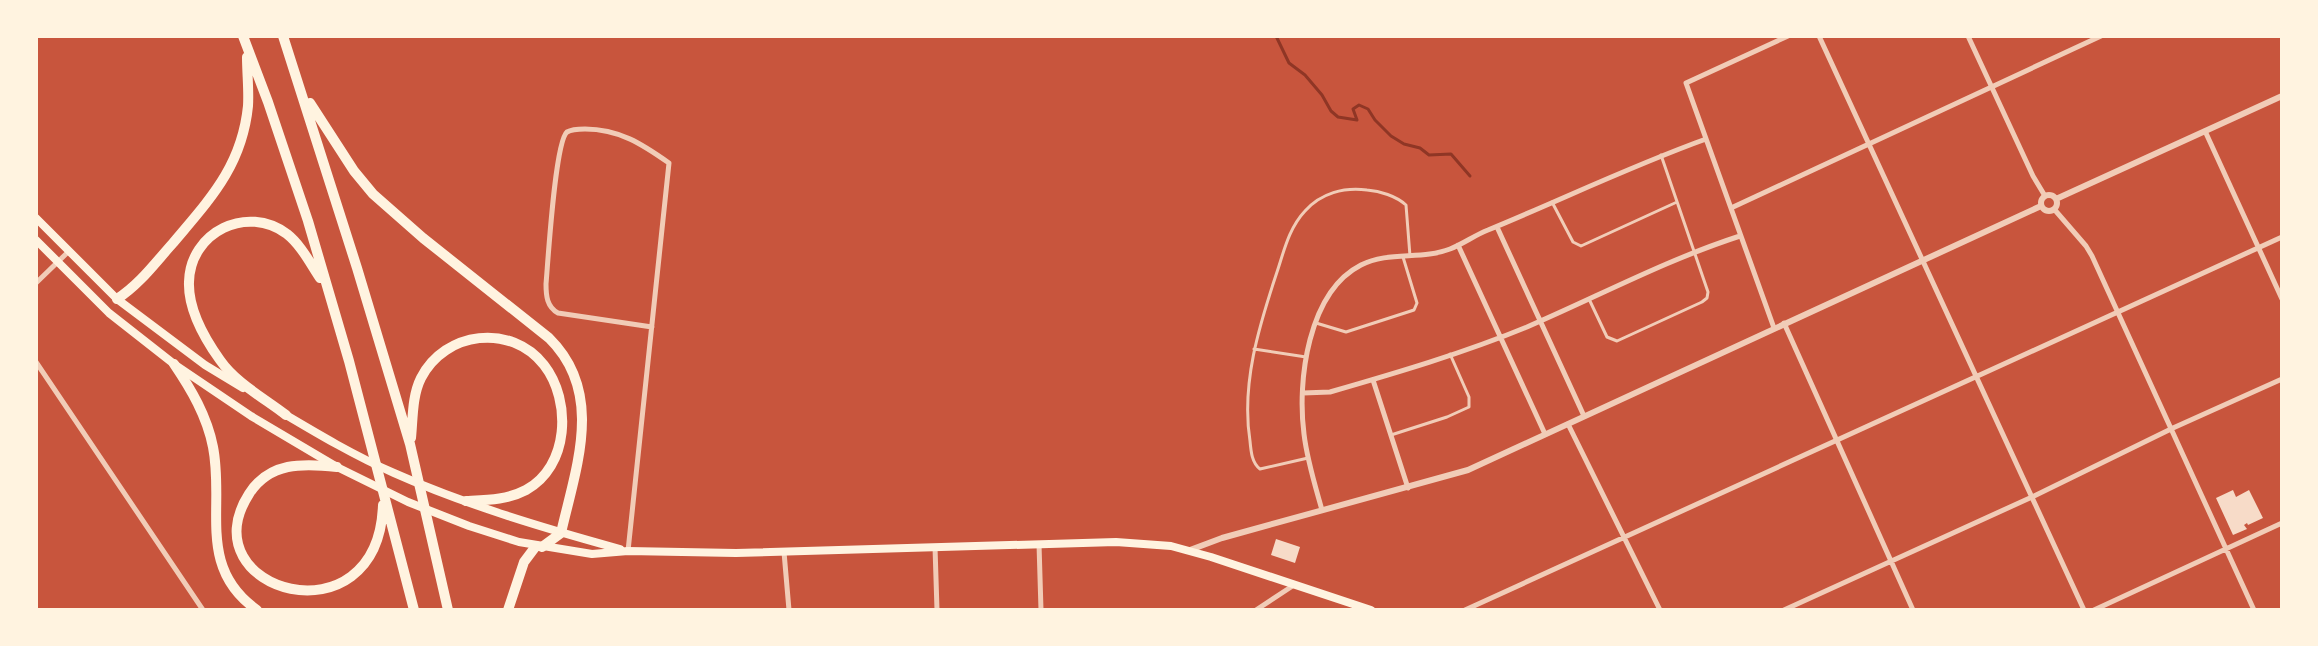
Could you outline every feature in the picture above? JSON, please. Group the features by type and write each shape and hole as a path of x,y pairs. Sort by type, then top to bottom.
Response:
{"highway":[{"path":"283,36 410,444 448,610"},
{"path":"245,41 292,170 327,286 414,610"},
{"path":"117,299 137,285 230,171 242,140 248,105 245,41"},
{"path":"301,87 347,161 373,194 549,338 564,355 573,372 583,408 581,441 561,533 539,546 524,562 508,610"},
{"path":"286,415 230,372 205,336 195,314 189,287 193,259 206,239 219,229 238,222 259,222 282,231 294,241 327,286"},
{"path":"410,444 414,400 420,381 433,361 448,348 471,339 491,337 513,342 538,358 553,379 561,410 562,431 555,458 546,473 527,489 505,498 466,501"},
{"path":"174,364 200,408 212,442 217,553 234,588 257,610"},
{"path":"293,601 269,590 250,571 239,546 240,515 258,483 277,470 300,464 337,467"},
{"path":"350,589 366,572 375,556 383,491"}],"main road":[{"path":"36,218 117,299 205,365 334,443 395,474 466,501 561,533 628,551"},
{"path":"36,240 109,313 174,364 251,416 337,467 408,502 469,526 539,546 592,554 1131,543 1190,550 1371,610"}],"street":[{"path":"1774,328 1686,83 1788,36"},
{"path":"1819,36 2084,610"},
{"path":"1968,36 2045,196"},
{"path":"1731,208 2101,36"},
{"path":"2056,199 2282,96"},
{"path":"628,551 652,327 669,163 636,141 614,132 572,130 563,138 557,165 547,299 556,312 652,327"},
{"path":"2205,131 2282,299"},
{"path":"1322,510 1308,458 1303,393 1307,358 1316,323 1326,298 1343,277 1368,262 1443,251 1661,155 1706,139"},
{"path":"2041,206 2045,196 2056,199"},
{"path":"2041,206 2047,211 2054,209 2056,199"},
{"path":"1190,550 1221,538 1468,470 2041,206"},
{"path":"2054,209 2086,246 2119,312 2254,610"},
{"path":"1497,227 1584,416"},
{"path":"1303,393 1325,393 1373,380 1500,337 1694,251 1740,236"},
{"path":"1465,610 2282,237"},
{"path":"1458,245 1545,434"},
{"path":"36,283 68,252"},
{"path":"1784,323 1913,610"},
{"path":"36,362 203,610"},
{"path":"1784,610 2282,379"},
{"path":"1373,380 1408,488"},
{"path":"1568,424 1660,610"},
{"path":"2094,610 2282,523"},
{"path":"1039,543 1041,610"},
{"path":"935,546 937,610"},
{"path":"784,551 789,610"},
{"path":"1256,610 1294,585"}],"lane":[{"path":"1588,298 1607,337 1620,341 1707,298 1708,292 1661,155"},
{"path":"1308,458 1264,469 1255,464 1248,422 1254,349 1263,312 1292,230 1306,209 1321,198 1337,191 1374,191 1404,202 1408,209 1410,256"},
{"path":"1552,202 1573,242 1579,246 1677,202"},
{"path":"1316,323 1346,332 1414,310 1417,303 1403,257"},
{"path":"1254,349 1307,358"},
{"path":"1391,435 1469,407 1470,401 1450,354"}],"building":[{"path":"2233,490 2236,497 2249,490 2263,518 2247,523 2244,525 2247,529 2233,535 2216,498"},
{"path":"1276,539 1300,547 1295,563 1271,555"}],"waterway":[{"path":"1276,36 1289,63 1305,75 1338,117 1357,120 1353,109 1359,105 1368,109 1391,136 1429,155 1451,154 1470,176"}]}
